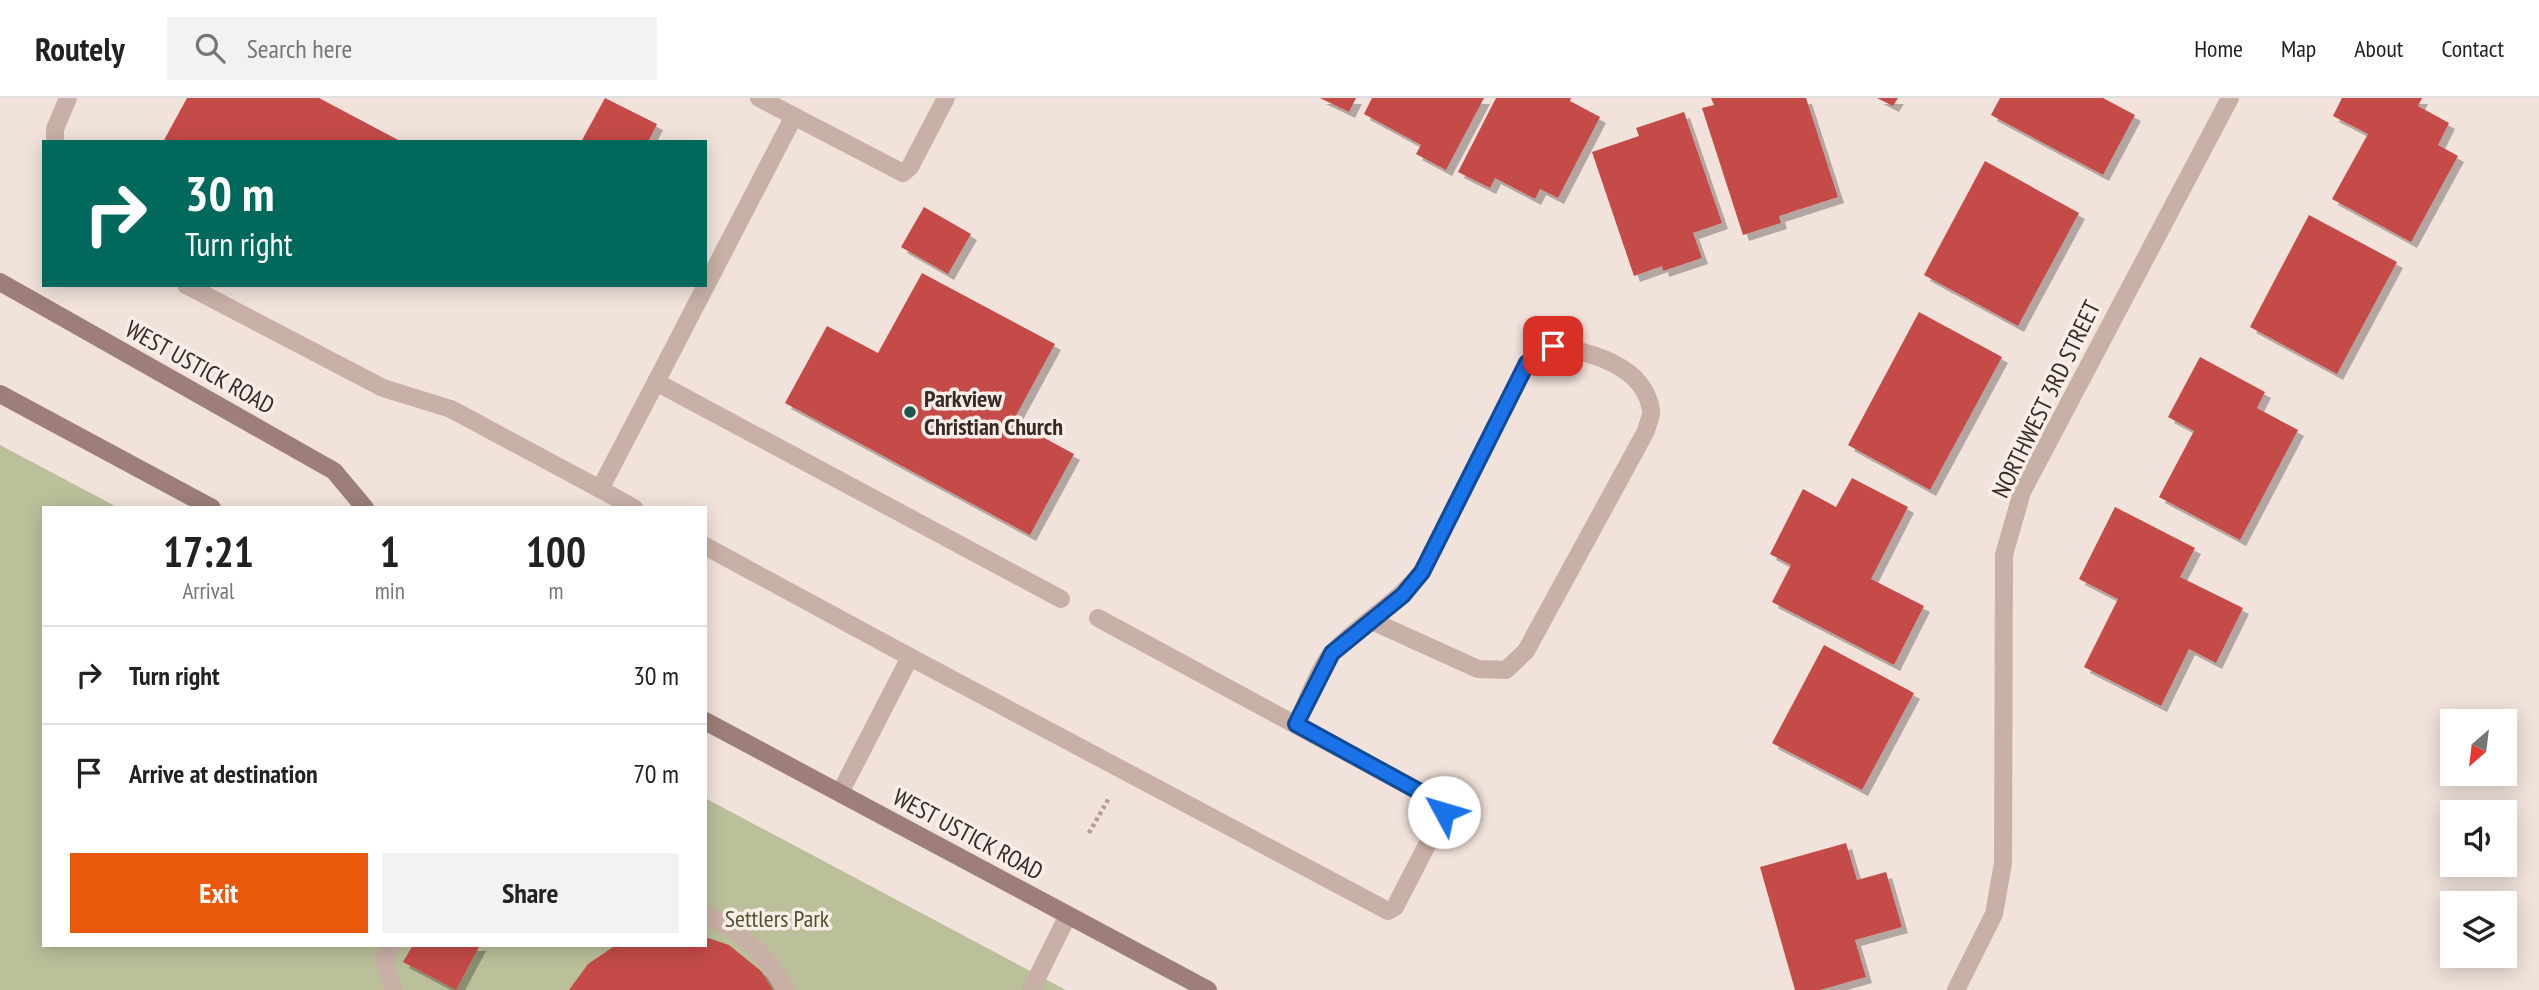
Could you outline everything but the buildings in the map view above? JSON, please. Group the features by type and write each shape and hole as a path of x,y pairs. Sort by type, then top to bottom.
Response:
{"main road":[{"name":"WEST USTICK ROAD","path":"0,282 334,471 363,506"},
{"path":"0,394 208,506"},
{"name":"WEST USTICK ROAD","path":"707,722 1208,990"}],"street":[{"path":"55,140 55,129 68,98"},
{"path":"759,98 903,173 910,167 946,98"},
{"name":"NORTHWEST 3RD STREET","path":"1956,990 1994,914 2003,863 2004,555 2022,492 2230,98"},
{"path":"707,284 794,116"},
{"path":"190,287 383,388 451,409 630,506"},
{"path":"600,489 705,287"},
{"path":"1296,724 1332,653 1403,595 1422,572 1527,363 1553,346 1581,350 1623,368 1637,381 1651,411 1646,431 1526,651 1506,670 1478,669 1372,621"},
{"path":"656,382 1061,599"},
{"path":"707,547 1388,911 1395,907 1444,812 1442,804 1098,618"},
{"path":"840,793 910,657"},
{"path":"707,915 735,929 760,952 785,990"},
{"path":"1031,990 1068,915"},
{"path":"390,947 384,960 393,990"}],"path":[{"path":"1089,834 1114,789"}],"green space":[{"name":"Settlers Park","path":"0,445 115,506 42,506 42,947 707,947 707,799 1066,990 0,990"}],"place":[{"name":"Parkview Christian Church","path":"910,412"}],"route":[{"path":"1444,812 1442,804 1296,724 1332,653 1403,595 1422,572 1527,363 1553,346"}]}
